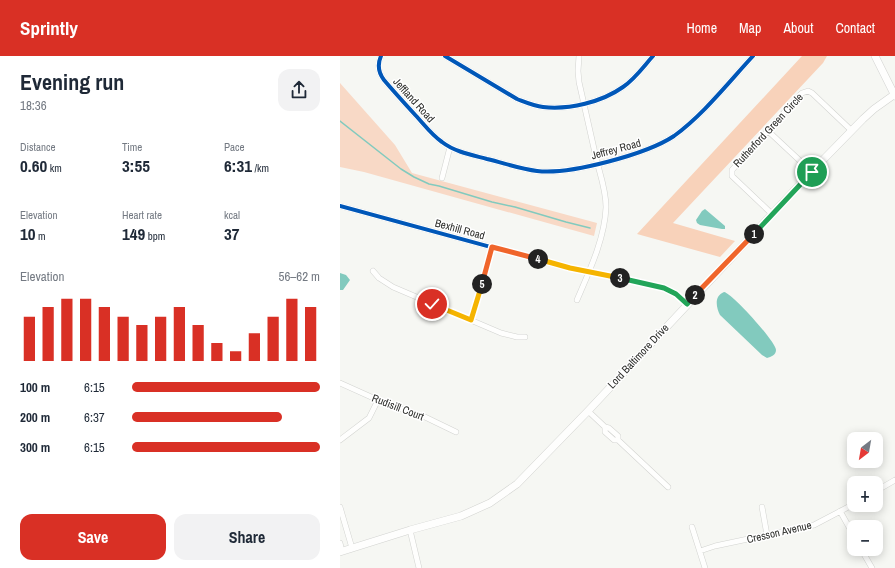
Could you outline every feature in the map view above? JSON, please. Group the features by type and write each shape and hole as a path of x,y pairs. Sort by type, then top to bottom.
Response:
{"main road":[{"path":"875,56 895,95"},
{"name":"Lord Baltimore Drive","path":"341,551 461,516 490,504 504,495 529,473 852,130 874,109 895,95"}],"street":[{"name":"Jeffland Road","path":"381,56 378,64 380,75 432,133 450,148"},
{"path":"445,56 511,96 529,104 556,108 584,103 607,96 617,91 632,79 654,56"},
{"path":"576,300 589,272 602,231 606,208 604,188 578,71 580,56"},
{"name":"Jeffrey Road","path":"450,148 538,172 560,172 598,164 647,150 674,136 696,117 752,56"},
{"name":"Rutherford Green Circle","path":"772,214 732,176 731,173 734,166 802,93 808,91 812,93 852,130"},
{"path":"767,130 812,172"},
{"path":"442,178 450,148"},
{"name":"Bexhill Road","path":"340,206 556,265 664,288 676,294 687,304"},
{"path":"471,320 492,247"},
{"path":"373,271 379,278 393,287 501,333 517,337 525,337"},
{"name":"Rudisill Court","path":"340,383 401,410 425,417 456,432"},
{"path":"340,440 369,418 378,400"},
{"path":"588,411 605,427 609,428 618,436 618,440 668,487"},
{"path":"883,487 895,480"},
{"path":"340,506 352,548"},
{"path":"762,507 767,535"},
{"name":"Cresson Avenue","path":"700,551 814,525 847,508"},
{"path":"840,512 847,524"},
{"path":"692,527 705,568"},
{"path":"410,530 419,568"},
{"path":"340,542 341,551"},
{"path":"865,556 872,568"}],"shaded area":[{"path":"802,56 827,56 823,63 673,223 735,241 720,257 637,234"},
{"path":"340,83 395,145 412,173 597,223 594,236 364,172 340,167"}],"water":[{"path":"705,209 725,226 725,229 700,225 697,223 696,220"},
{"path":"340,273 346,275 350,280 343,290 340,290"},
{"path":"724,292 736,300 762,328 776,350 773,356 767,358 762,355 720,315 717,299"}],"waterway":[{"path":"340,121 401,169 429,184 590,228"}],"cycle path":[{"path":"381,56 379,68 380,74 384,80 439,140 464,153 537,171 569,170 608,162 646,150 662,143 685,128 705,109 753,56"},
{"path":"445,56 517,99 536,106 553,108 585,104 615,92 631,80 653,56"},
{"path":"340,206 557,265 665,288 676,294 687,304"}],"route":[{"path":"432,304 471,320 492,247 556,265 664,288 676,294 687,304 812,172"}]}
